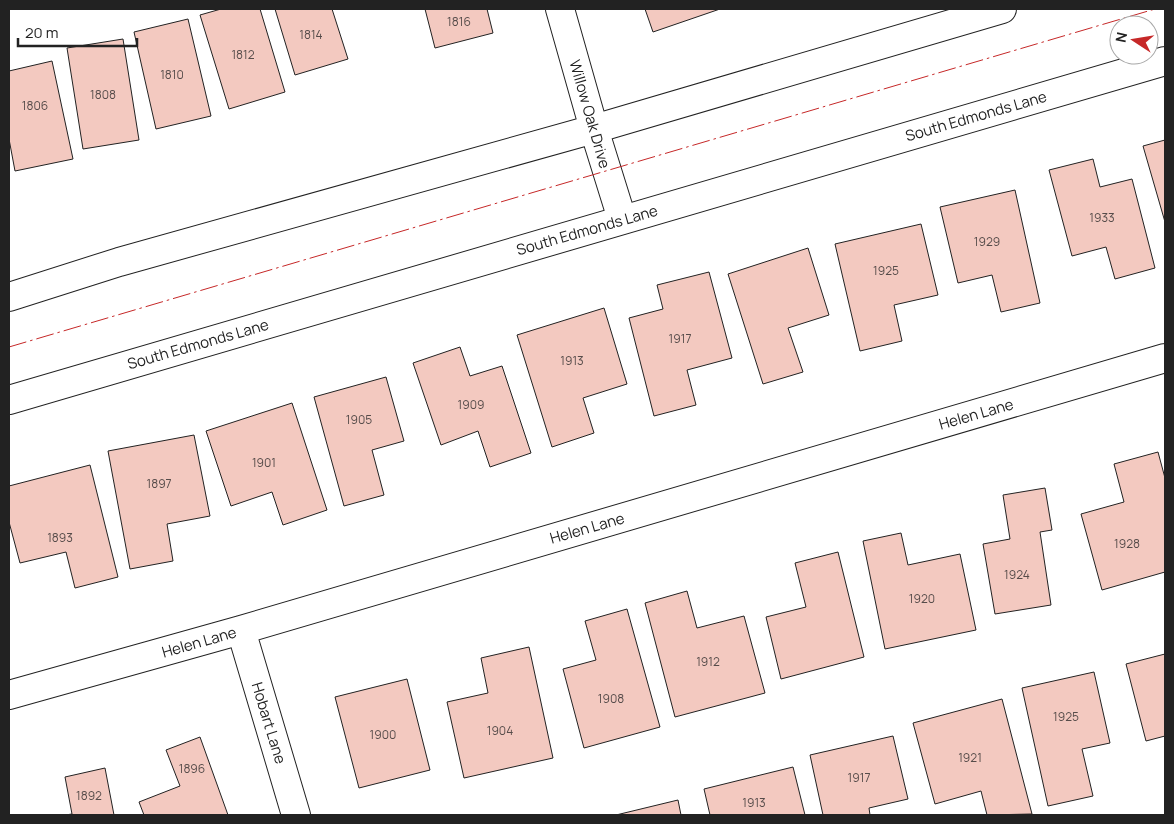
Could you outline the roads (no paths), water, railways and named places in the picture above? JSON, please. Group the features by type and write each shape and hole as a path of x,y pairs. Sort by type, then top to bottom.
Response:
{"main road":[{"name":"Willow Oak Drive","path":"560,9 622,219"},
{"path":"9,297 119,262 594,129 1002,9"},
{"name":"South Edmonds Lane","path":"9,400 1165,61"},
{"name":"Helen Lane","path":"9,695 241,630 1165,358"},
{"name":"Hobart Lane","path":"241,630 296,815"}]}
